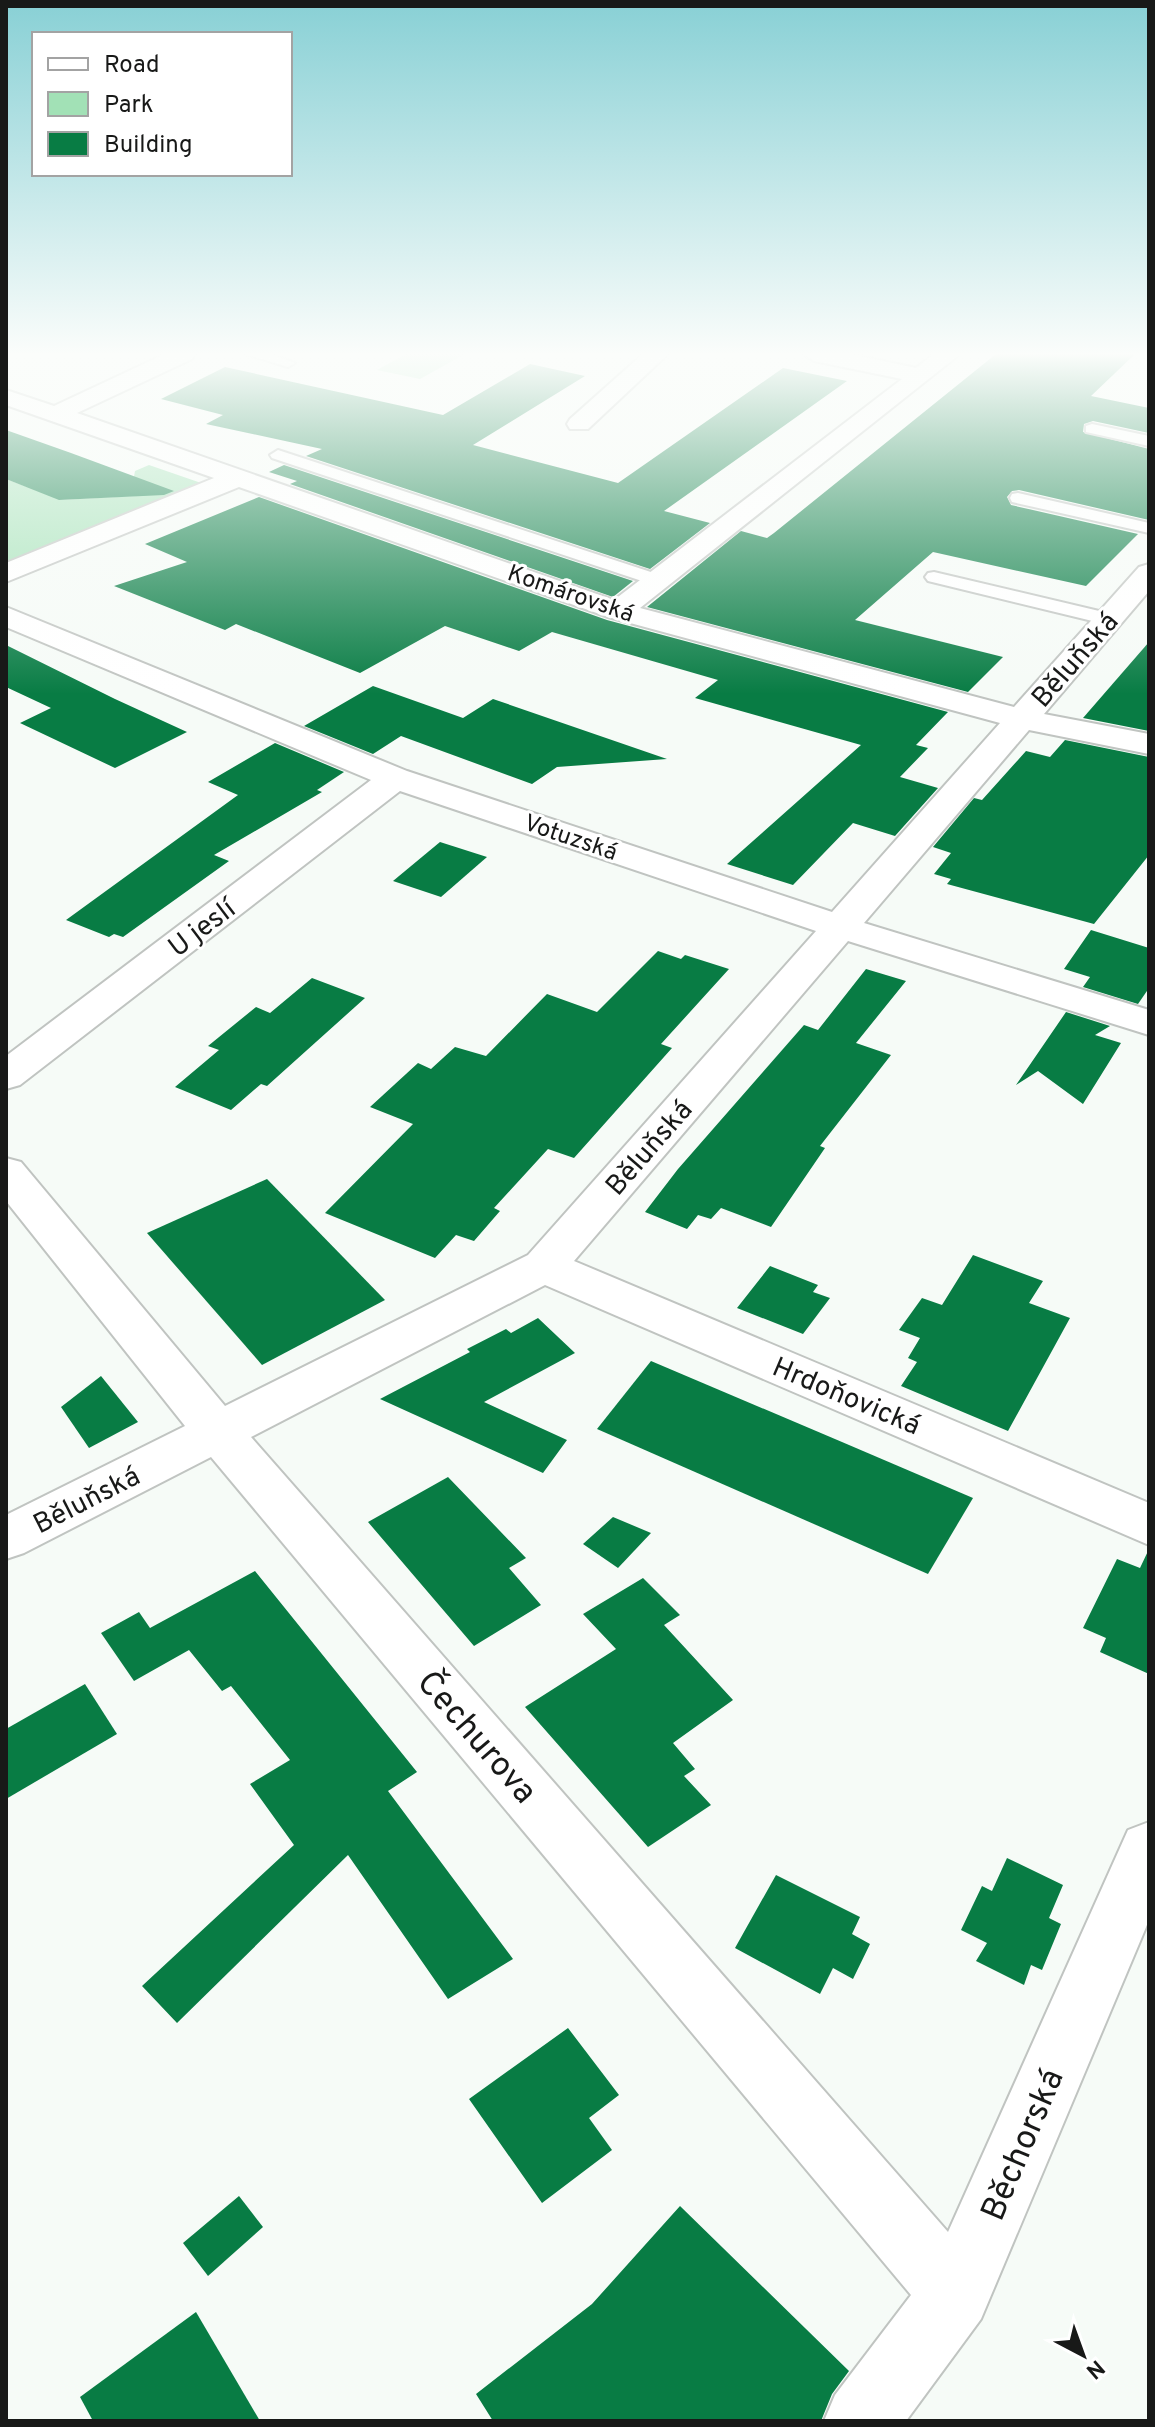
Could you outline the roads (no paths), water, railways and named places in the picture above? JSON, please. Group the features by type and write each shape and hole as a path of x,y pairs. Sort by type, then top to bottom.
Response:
{"street":[{"name":"Komárovská","path":"207,467 618,611 1022,719 1149,744"},
{"path":"618,611 803,467"},
{"path":"6,573 238,478"},
{"name":"Běluňská","path":"6,1539 544,1266 1149,573"},
{"name":"Votuzská","path":"6,616 395,778 840,927 1149,1023"},
{"name":"U jeslí","path":"6,1076 395,778"},
{"name":"Čechurova","path":"6,1172 218,1432 956,2294"},
{"name":"Hrdoňovická","path":"544,1266 1149,1525"},
{"name":"Běchorská","path":"861,2421 956,2294 1149,1849"}],"lane":[{"path":"315,467 657,580"},
{"path":"1018,498 1149,528"},
{"path":"934,577 1109,619"}]}
